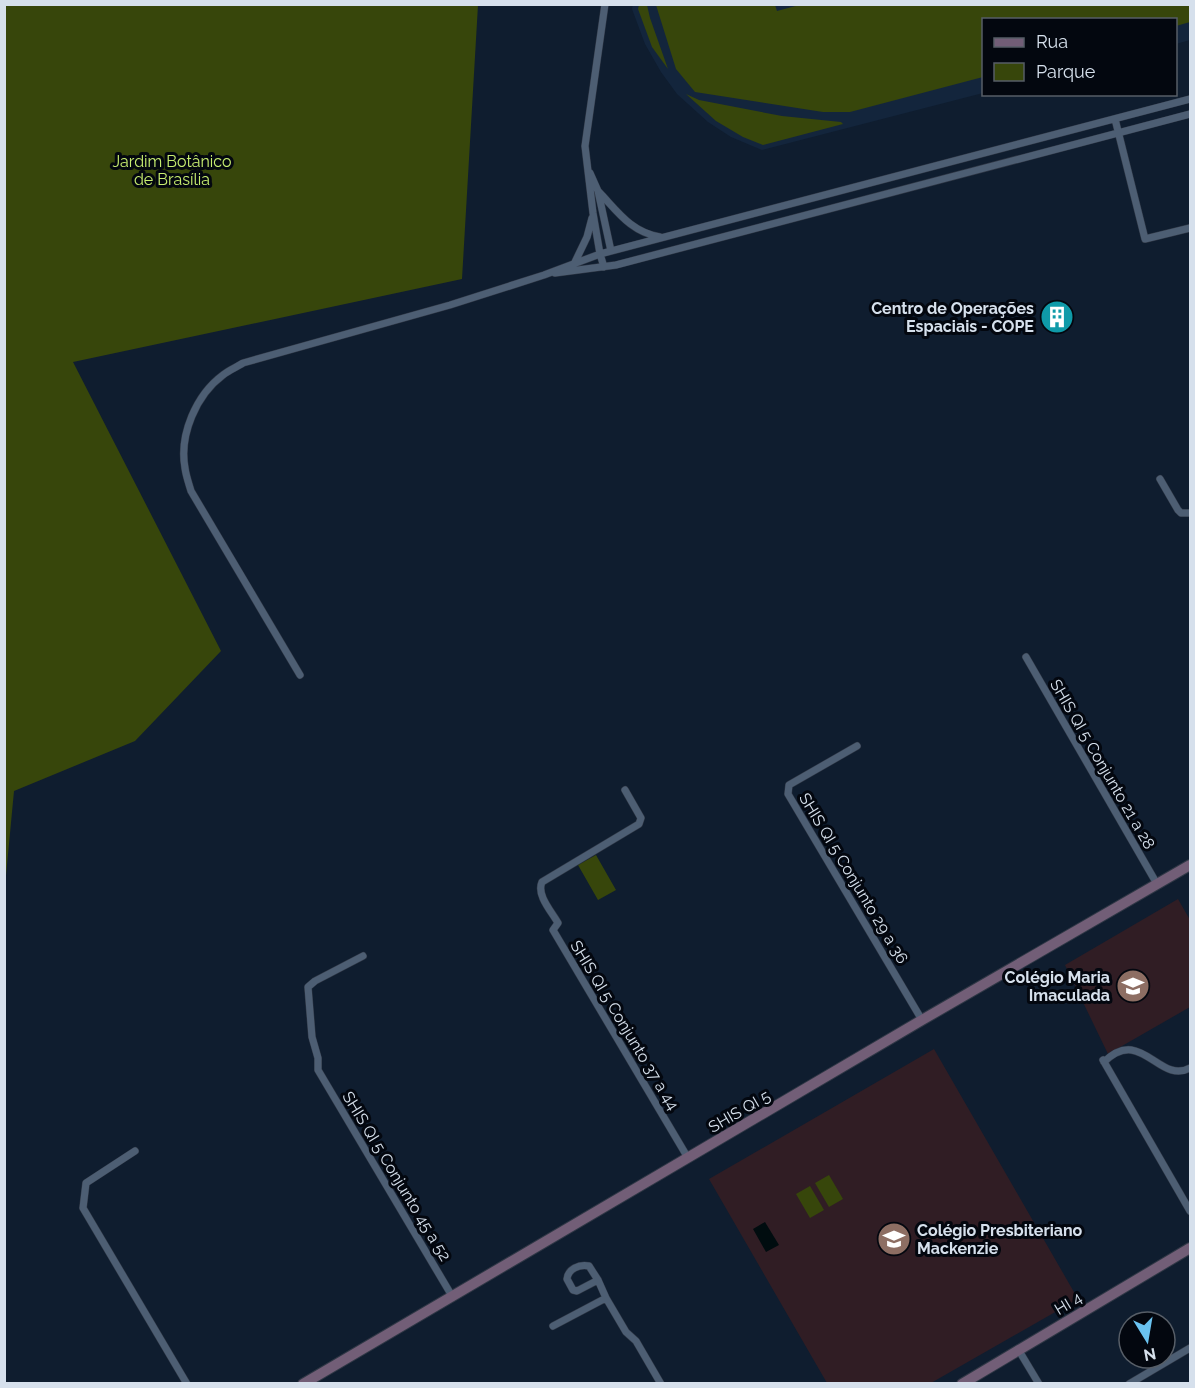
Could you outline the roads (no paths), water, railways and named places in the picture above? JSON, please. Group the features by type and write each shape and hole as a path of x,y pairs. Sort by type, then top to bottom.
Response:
{"street":[{"path":"604,267 593,213 585,146 605,4"},
{"path":"300,675 191,491 184,466 185,439 190,417 221,376 243,363 450,304 544,275 600,254 1191,99"},
{"path":"1140,112 1135,120 1139,126 1144,127"},
{"path":"544,275 604,267 1191,114"},
{"path":"1115,119 1145,239 1191,228"},
{"path":"1056,134 1064,139 1065,143 1060,149"},
{"path":"586,165 598,191 611,251"},
{"path":"598,191 632,226 647,235 663,237"},
{"path":"575,262 587,237 593,213"},
{"path":"1160,479 1178,510 1181,513 1191,513"},
{"name":"SHIS QI 5 Conjunto 21 a 28","path":"1026,657 1157,884"},
{"name":"SHIS QI 5 Conjunto 29 a 36","path":"857,746 789,785 788,794 922,1020"},
{"name":"SHIS QI 5 Conjunto 37 a 44","path":"625,790 641,818 639,824 542,882 541,894 558,923 553,930 688,1158"},
{"name":"SHIS QI 5","path":"303,1383 1191,865"},
{"name":"SHIS QI 5 Conjunto 45 a 52","path":"363,956 308,987 312,1037 318,1058 318,1070 452,1296"},
{"path":"1191,1068 1179,1072 1172,1071 1135,1050 1117,1052 1103,1061 1191,1211"},
{"path":"135,1151 86,1183 83,1208 187,1383"},
{"name":"HI 4","path":"962,1383 1191,1248"},
{"path":"598,1280 575,1291 567,1275 571,1270 585,1265 589,1266 598,1280 626,1332 632,1337 661,1383"},
{"path":"553,1326 606,1298"},
{"path":"1129,1383 1191,1348"},
{"path":"1018,1349 1039,1383"}],"place":[{"name":"Centro de Operações Espaciais - COPE","path":"1057,317"},
{"name":"Colégio Maria Imaculada","path":"1133,986"},
{"name":"Colégio Presbiteriano Mackenzie","path":"894,1239"}],"park label":[{"name":"Jardim Botânico de Brasília","path":"172,170"}]}
